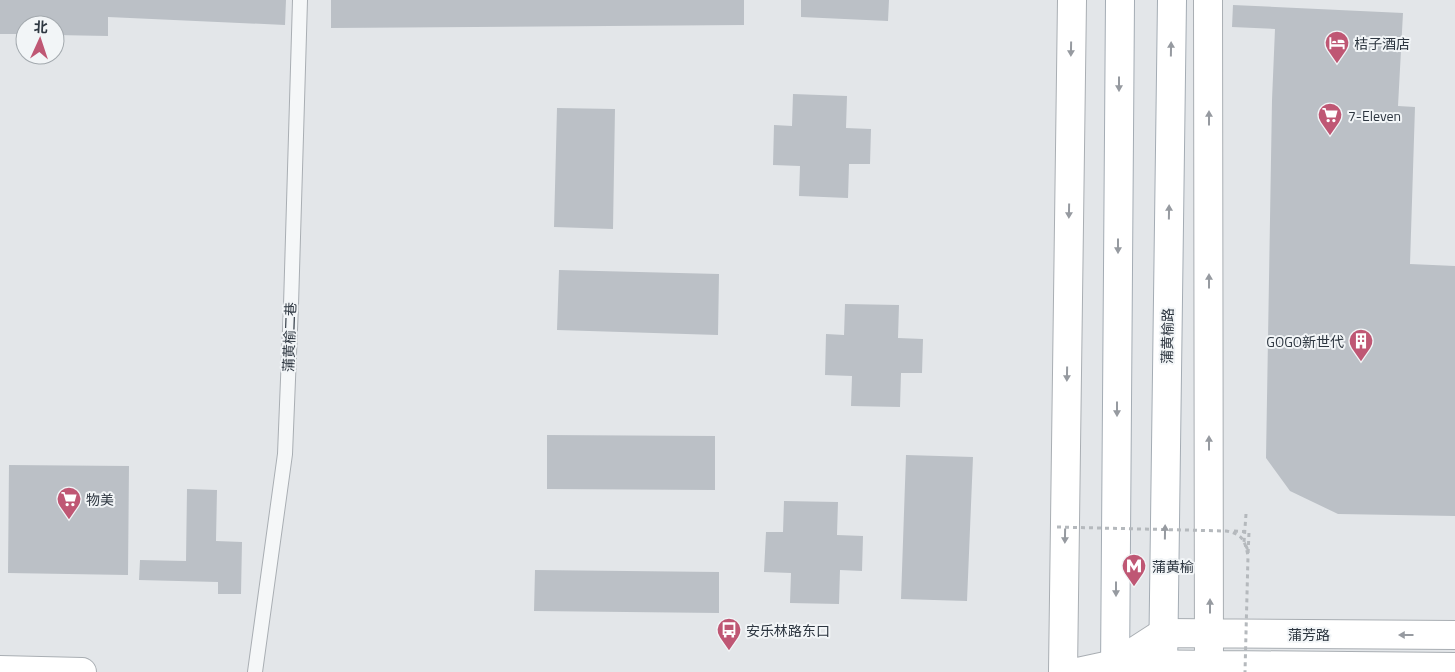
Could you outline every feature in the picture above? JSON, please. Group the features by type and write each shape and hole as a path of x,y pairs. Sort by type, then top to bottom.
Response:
{"street":[{"path":"1063,672 1072,0"},
{"path":"1115,668 1120,0"},
{"name":"蒲黄榆路","path":"1163,668 1172,0"},
{"path":"1208,0 1209,669"},
{"path":"1115,668 1163,633"},
{"name":"蒲芳路","path":"1163,633 1455,636"},
{"path":"1078,672 1115,668 1455,667"},
{"path":"0,670 82,672"}],"lane":[{"name":"蒲黄榆二巷","path":"255,672 285,454 300,0"}],"path":[{"path":"1245,532 1246,514"},
{"path":"1058,527 1249,532 1245,672"},
{"path":"1226,531 1234,532 1242,538 1245,542 1248,556"}],"building":[{"path":"0,0 286,0 285,25 108,17 108,36 65,35 65,15 15,15 15,34 0,34"},
{"path":"331,0 744,0 744,25 331,28"},
{"path":"801,0 889,0 888,21 801,17"},
{"name":"GOGO新世代","path":"1233,5 1403,13 1398,106 1415,107 1410,264 1455,266 1455,516 1338,514 1290,491 1266,458 1272,100 1275,29 1232,27"},
{"path":"793,94 847,96 846,128 871,129 870,164 849,164 848,198 799,196 800,166 773,165 774,125 792,126"},
{"path":"557,108 615,109 613,229 554,227"},
{"path":"559,270 719,274 718,335 557,330"},
{"path":"845,304 899,305 898,338 923,339 922,373 901,373 900,407 851,406 852,376 825,375 826,334 844,335"},
{"path":"547,435 715,436 715,490 547,489"},
{"path":"906,455 973,457 967,601 901,599"},
{"name":"物美","path":"9,465 129,466 128,575 8,573"},
{"path":"187,489 217,490 216,541 242,542 241,594 218,594 218,582 139,580 140,560 186,561"},
{"path":"784,501 838,502 837,535 863,536 862,571 840,570 839,604 790,603 791,573 764,572 766,532 783,532"},
{"path":"535,570 719,572 719,613 534,611"}],"place":[{"name":"桔子酒店","path":"1337,64"},
{"name":"7-Eleven","path":"1330,136"},
{"name":"GOGO新世代","path":"1361,362"},
{"name":"物美","path":"69,520"},
{"name":"蒲黄榆","path":"1134,587"},
{"name":"安乐林路东口","path":"729,651"}]}
